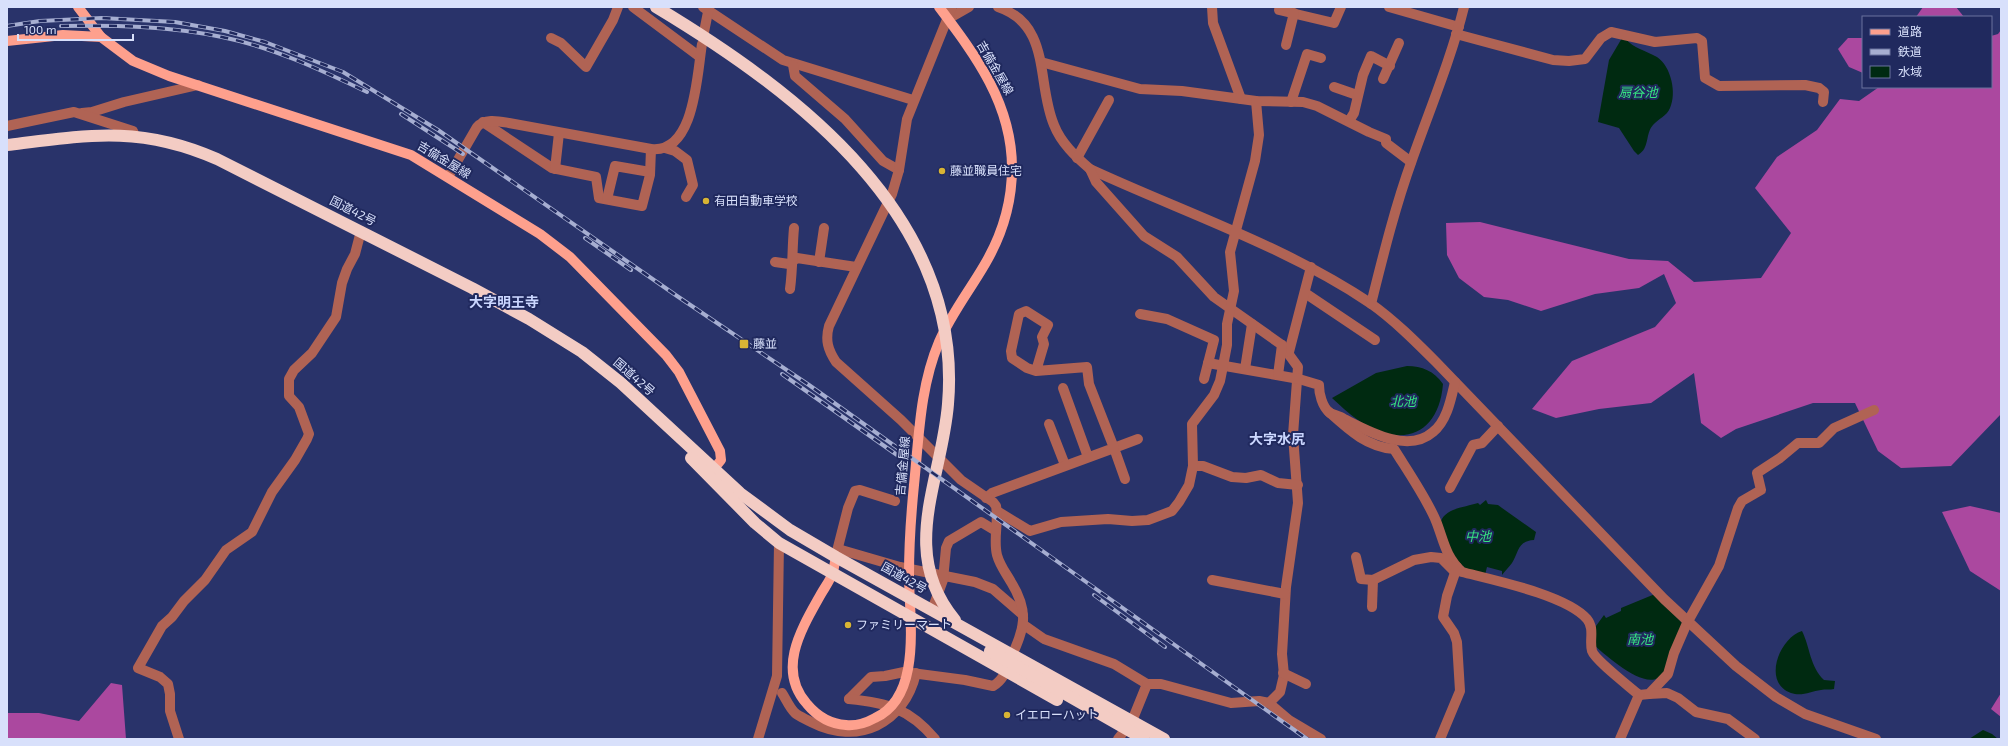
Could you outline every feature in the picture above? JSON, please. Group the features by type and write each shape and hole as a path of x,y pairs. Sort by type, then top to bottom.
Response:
{"highway":[{"path":"656,7 665,11 746,66 789,98 846,151 894,209 917,246 937,298 946,334 949,381 948,405 942,444 928,503 925,550 936,591 952,616 975,640 998,656 1144,739"},
{"name":"国道42号","path":"7,145 94,135 135,136 174,143 206,154 361,230 530,318 582,352 622,384 652,411 711,473 755,523 779,543 1122,738"},
{"name":"国道42号","path":"711,473 777,521 837,553 932,610 1164,739"}],"main road":[{"name":"吉備金屋線","path":"78,7 101,37 133,61 169,76 411,155 540,234 570,257 666,356 679,372 720,451 721,460 711,473"},
{"name":"吉備金屋線","path":"837,553 833,573 807,617 796,644 792,666 792,677 799,693 811,709 826,720 850,725 860,724 880,716 898,698 904,685 908,669 910,636 909,573 920,415 932,361 940,339 957,308 985,265 1000,235 1010,193 1012,158 1007,124 992,85 978,61 939,7"},
{"path":"7,41 62,35 101,37"}],"street":[{"path":"552,38 561,43 586,68 614,20 618,7"},
{"path":"632,7 700,57"},
{"path":"935,739 922,725 900,710 885,704 849,699 866,680 871,677 884,676 900,671 965,680 993,686 1001,680 1012,654 1023,620 1016,592 999,563 996,551 997,511 993,502 961,480 901,420 840,366 831,355 826,340 829,326 892,194 899,170 905,128 913,100 952,7"},
{"path":"948,19 969,7"},
{"path":"1212,7 1213,24 1241,99"},
{"path":"1279,10 1334,23 1341,7"},
{"path":"1389,7 1553,60 1569,62 1585,59 1601,38 1611,32 1656,42 1697,38 1702,41 1705,78 1719,86 1805,85 1819,88 1824,92 1822,102"},
{"path":"1371,304 1387,240 1411,162 1464,7"},
{"path":"704,32 707,8 773,54 794,65 913,100"},
{"path":"1001,8 1013,14 1024,23 1035,41 1041,62 1045,97 1053,124 1063,141 1077,158 1090,169 1311,267 1371,304 1403,330 1498,426 1687,623 1736,666 1776,697 1805,714 1876,739"},
{"path":"1286,45 1294,13"},
{"path":"1383,79 1399,43"},
{"path":"665,148 680,136 689,119 702,44"},
{"path":"1291,102 1307,54 1321,58"},
{"path":"1349,121 1354,112 1357,95 1371,56 1390,66"},
{"path":"1041,62 1140,89 1182,92 1256,102 1303,102 1317,106 1369,132 1386,138 1386,143 1411,162"},
{"path":"794,65 795,76 845,120 883,161 899,170"},
{"path":"7,126 65,113 92,112 124,102 198,85"},
{"path":"1334,87 1357,95"},
{"path":"1077,158 1109,100"},
{"path":"997,511 1030,531 1061,522 1108,519 1132,521 1148,520 1172,511 1179,502 1189,485 1193,466 1192,424 1214,394 1223,366 1227,345 1227,324 1234,291 1230,252 1255,161 1258,142 1256,102"},
{"path":"80,112 98,120 133,131 135,136"},
{"path":"448,177 477,127 483,122 495,121 651,149 665,148 675,151 687,160 692,184 686,197"},
{"path":"483,122 545,165 555,169 596,177 599,198 642,206 650,172 651,149"},
{"path":"555,169 560,132"},
{"path":"607,200 615,166 650,172"},
{"path":"1090,169 1096,182 1144,236 1177,257 1214,297 1286,348 1298,367 1299,379 1294,412 1293,435 1298,485 1298,503 1285,594 1282,654 1283,673 1280,692 1269,703"},
{"path":"790,288 794,228"},
{"path":"819,262 824,228"},
{"path":"178,739 170,711 170,688 168,684 160,677 138,668 162,626 205,580 226,550 252,532 261,516 264,504 307,439 309,434 299,407 289,396 289,379 294,370 312,353 336,317 346,269 355,254 361,230"},
{"path":"775,262 789,264 797,258 856,267"},
{"path":"1278,375 1305,293 1311,267"},
{"path":"1305,293 1375,340"},
{"path":"1036,371 1044,344 1042,337 1048,325 1026,311 1019,314 1011,351 1012,358 1027,368 1036,371 1087,367 1089,384 1125,479"},
{"path":"1140,314 1167,319 1214,340 1204,379"},
{"path":"1245,369 1252,324"},
{"path":"1208,363 1299,379 1319,385 1319,392 1329,412 1349,431 1382,448 1394,449 1436,521 1444,546 1456,570 1443,617 1454,633 1460,691 1440,739"},
{"path":"1329,412 1384,438 1406,441 1422,438 1432,434 1438,427 1446,413 1455,382"},
{"path":"1063,388 1088,457"},
{"path":"1620,739 1644,694 1668,674 1674,653 1687,623 1719,566 1738,508 1742,501 1761,490 1757,473 1780,458 1798,443 1819,443 1834,428 1874,410"},
{"path":"1049,424 1065,465"},
{"path":"1450,488 1474,445 1482,443 1498,426"},
{"path":"986,498 992,493 1138,439"},
{"path":"1193,466 1203,466 1232,477 1246,478 1261,475 1278,483 1298,485"},
{"path":"895,501 860,490 855,491 848,508 837,553 962,579 993,589 1044,640 1114,664 1147,684 1161,684 1231,703 1259,701 1269,703 1289,720 1321,739"},
{"path":"932,610 943,576 946,548 949,541 980,522 996,531"},
{"path":"758,739 777,692 779,543"},
{"path":"1356,557 1361,578 1373,580 1414,560 1431,557 1441,558 1456,570 1550,597 1573,608 1587,619 1592,630 1591,646 1596,657 1644,694 1667,693 1678,698 1696,712 1728,719 1755,739"},
{"path":"1212,580 1285,594"},
{"path":"1372,607 1373,580"},
{"path":"777,692 795,713 815,725 836,732 857,733 872,730 884,723 900,710 910,692 916,673"},
{"path":"1283,673 1306,684"},
{"path":"1122,738 1132,721 1147,684"},
{"path":"777,692 799,693"}],"shaded area":[{"path":"1923,7 1956,7 1963,16 1917,16"},
{"path":"2001,30 2001,414 1951,466 1901,468 1878,451 1855,403 1813,403 1736,429 1721,438 1701,423 1694,373 1651,403 1599,409 1556,418 1532,409 1572,361 1655,327 1676,303 1664,274 1639,288 1595,294 1541,311 1508,300 1484,297 1459,278 1447,255 1446,223 1480,222 1629,259 1668,261 1694,282 1761,278 1791,233 1755,188 1777,157 1817,130 1840,99 1859,101 1878,88 1992,88 1992,36 1998,34"},
{"path":"1848,38 1862,38 1862,73 1849,67 1838,49"},
{"path":"1970,506 2001,513 2001,591 1970,571 1942,512"},
{"path":"111,683 122,685 126,739 7,739 7,713 39,713 79,721"},
{"path":"2001,693 2001,717 1991,709"}],"water":[{"name":"扇谷池","path":"1622,38 1625,38 1632,45 1662,61 1669,73 1673,88 1672,102 1669,111 1653,125 1649,132 1644,149 1638,155 1619,128 1598,122 1609,60"},
{"name":"北池","path":"1407,366 1427,370 1436,376 1443,384 1440,400 1435,413 1428,424 1418,431 1407,435 1395,435 1381,432 1357,419 1332,398 1376,373"},
{"name":"中池","path":"1486,500 1488,504 1498,505 1536,532 1534,540 1524,542 1521,545 1512,563 1502,575 1502,571 1487,567 1485,575 1466,569 1453,557 1441,521 1447,513 1478,503 1480,505"},
{"name":"南池","path":"1655,594 1683,624 1671,660 1663,673 1659,677 1652,680 1644,679 1624,669 1593,644 1596,626 1604,615 1606,618 1621,611 1621,608"},
{"path":"1802,631 1813,663 1819,675 1824,680 1835,681 1834,689 1795,694 1782,688 1777,680 1777,661 1781,651 1786,642 1794,635"},
{"path":"1983,730 1992,734 1998,739 1969,739"}],"railway":[{"path":"7,26 40,21 102,18 175,22 225,31 265,42 343,72 438,130 677,296 809,385 1307,739"},
{"path":"61,26 162,28 202,33 241,41 278,53 367,92"},
{"path":"401,114 463,154"},
{"path":"585,238 631,270"},
{"path":"782,374 907,462"},
{"path":"1094,595 1165,647"}],"place":[{"name":"藤並職員住宅","path":"942,171"},
{"name":"有田自動車学校","path":"706,201"},
{"name":"藤並","path":"744,344"},
{"name":"ファミリーマート","path":"848,625"},
{"name":"イエローハット","path":"1007,715"}],"district":[{"name":"大字明王寺","path":"504,302"},
{"name":"大字水尻","path":"1277,439"}]}
